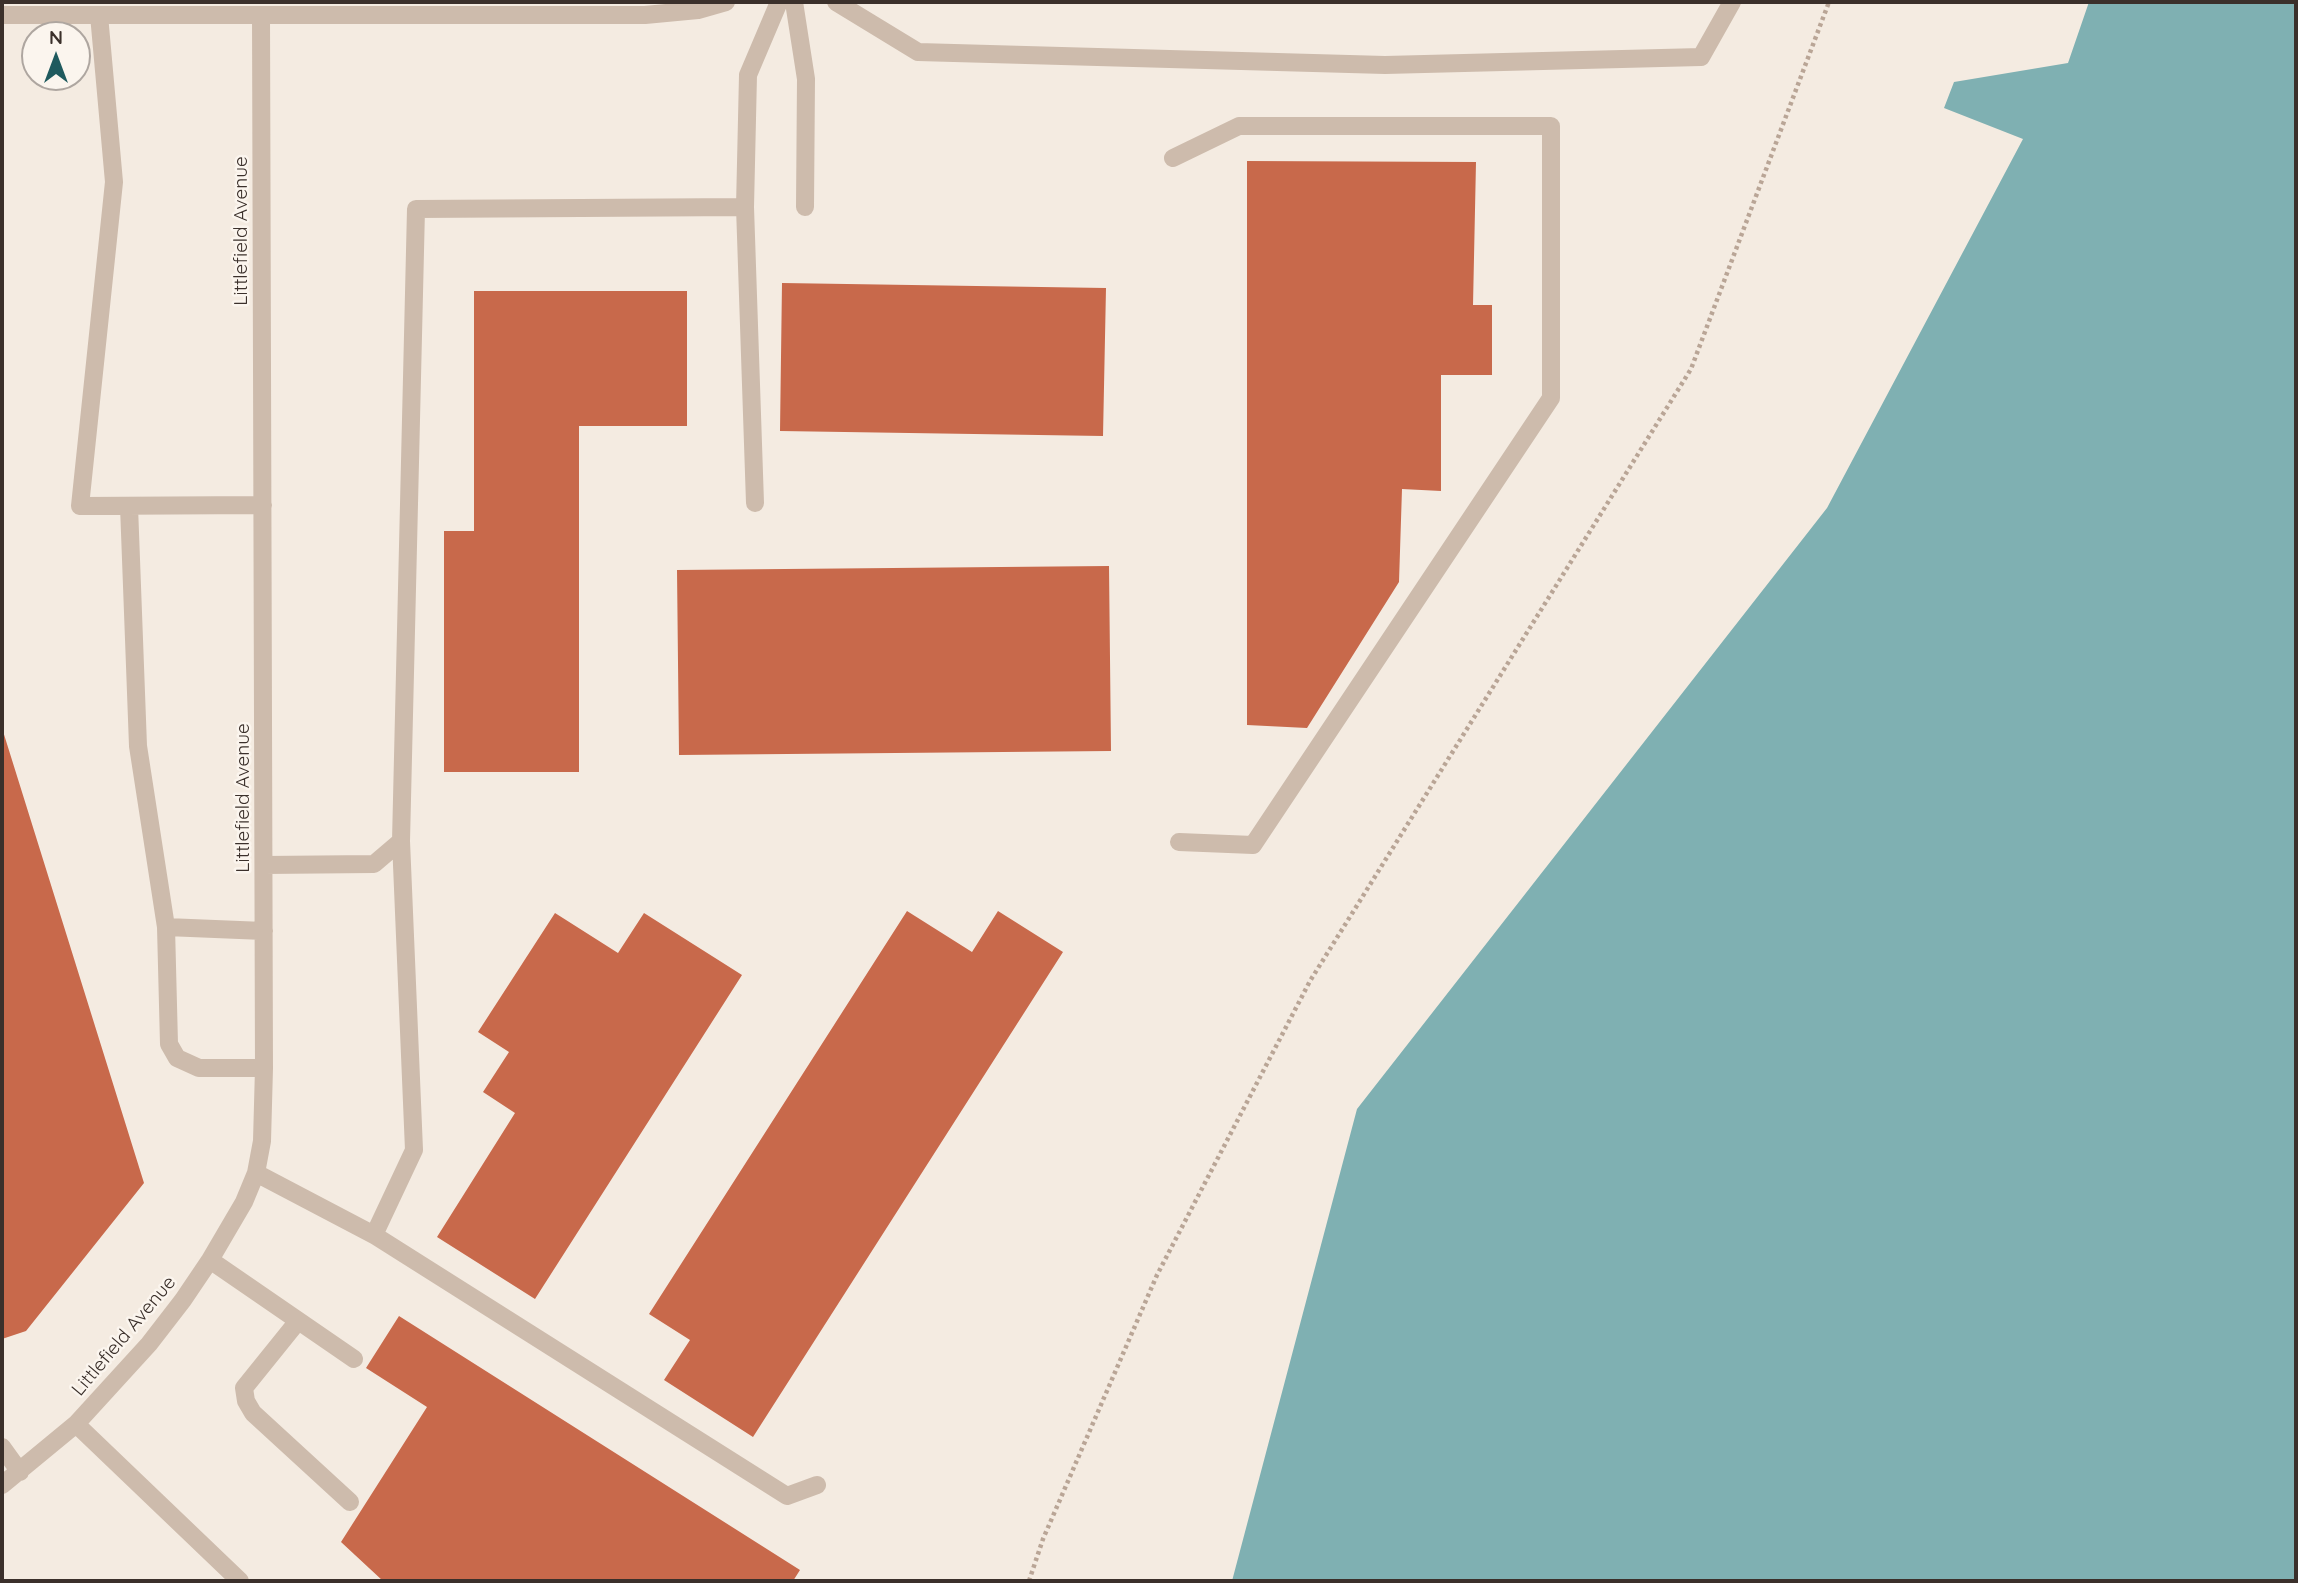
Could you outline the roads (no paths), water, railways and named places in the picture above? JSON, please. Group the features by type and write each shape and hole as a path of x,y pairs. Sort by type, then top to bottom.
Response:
{"street":[{"path":"2,15 44,8 99,15 273,11 645,15 698,9 726,2"},
{"path":"755,503 745,207 748,75 779,2"},
{"path":"794,2 806,79 805,207"},
{"path":"836,2 918,51 1385,65 1701,57 1732,2"},
{"name":"Littlefield Avenue","path":"2,1485 76,1424 149,1344 210,1260 244,1202 256,1173 262,1142 263,505 273,11"},
{"path":"99,15 114,182 80,506 263,505"},
{"path":"1173,158 1239,126 1551,126 1551,398 1253,845 1179,842"},
{"path":"373,1234 414,1150 401,841 416,209 745,207"},
{"path":"129,506 138,746 166,927 169,1044 177,1058 199,1068 264,1068"},
{"path":"264,865 373,864 401,841"},
{"path":"166,927 264,931"},
{"path":"256,1173 373,1234 787,1496 817,1485"},
{"path":"210,1260 354,1359"},
{"path":"298,1321 244,1388 246,1401 253,1413 350,1502"},
{"path":"76,1424 240,1581"},
{"path":"2,1447 20,1472"}],"water":[{"path":"2089,2 2296,2 2296,1581 1232,1581 1357,1109 1827,508 2023,139 1944,108 1954,82 2068,63"}]}
